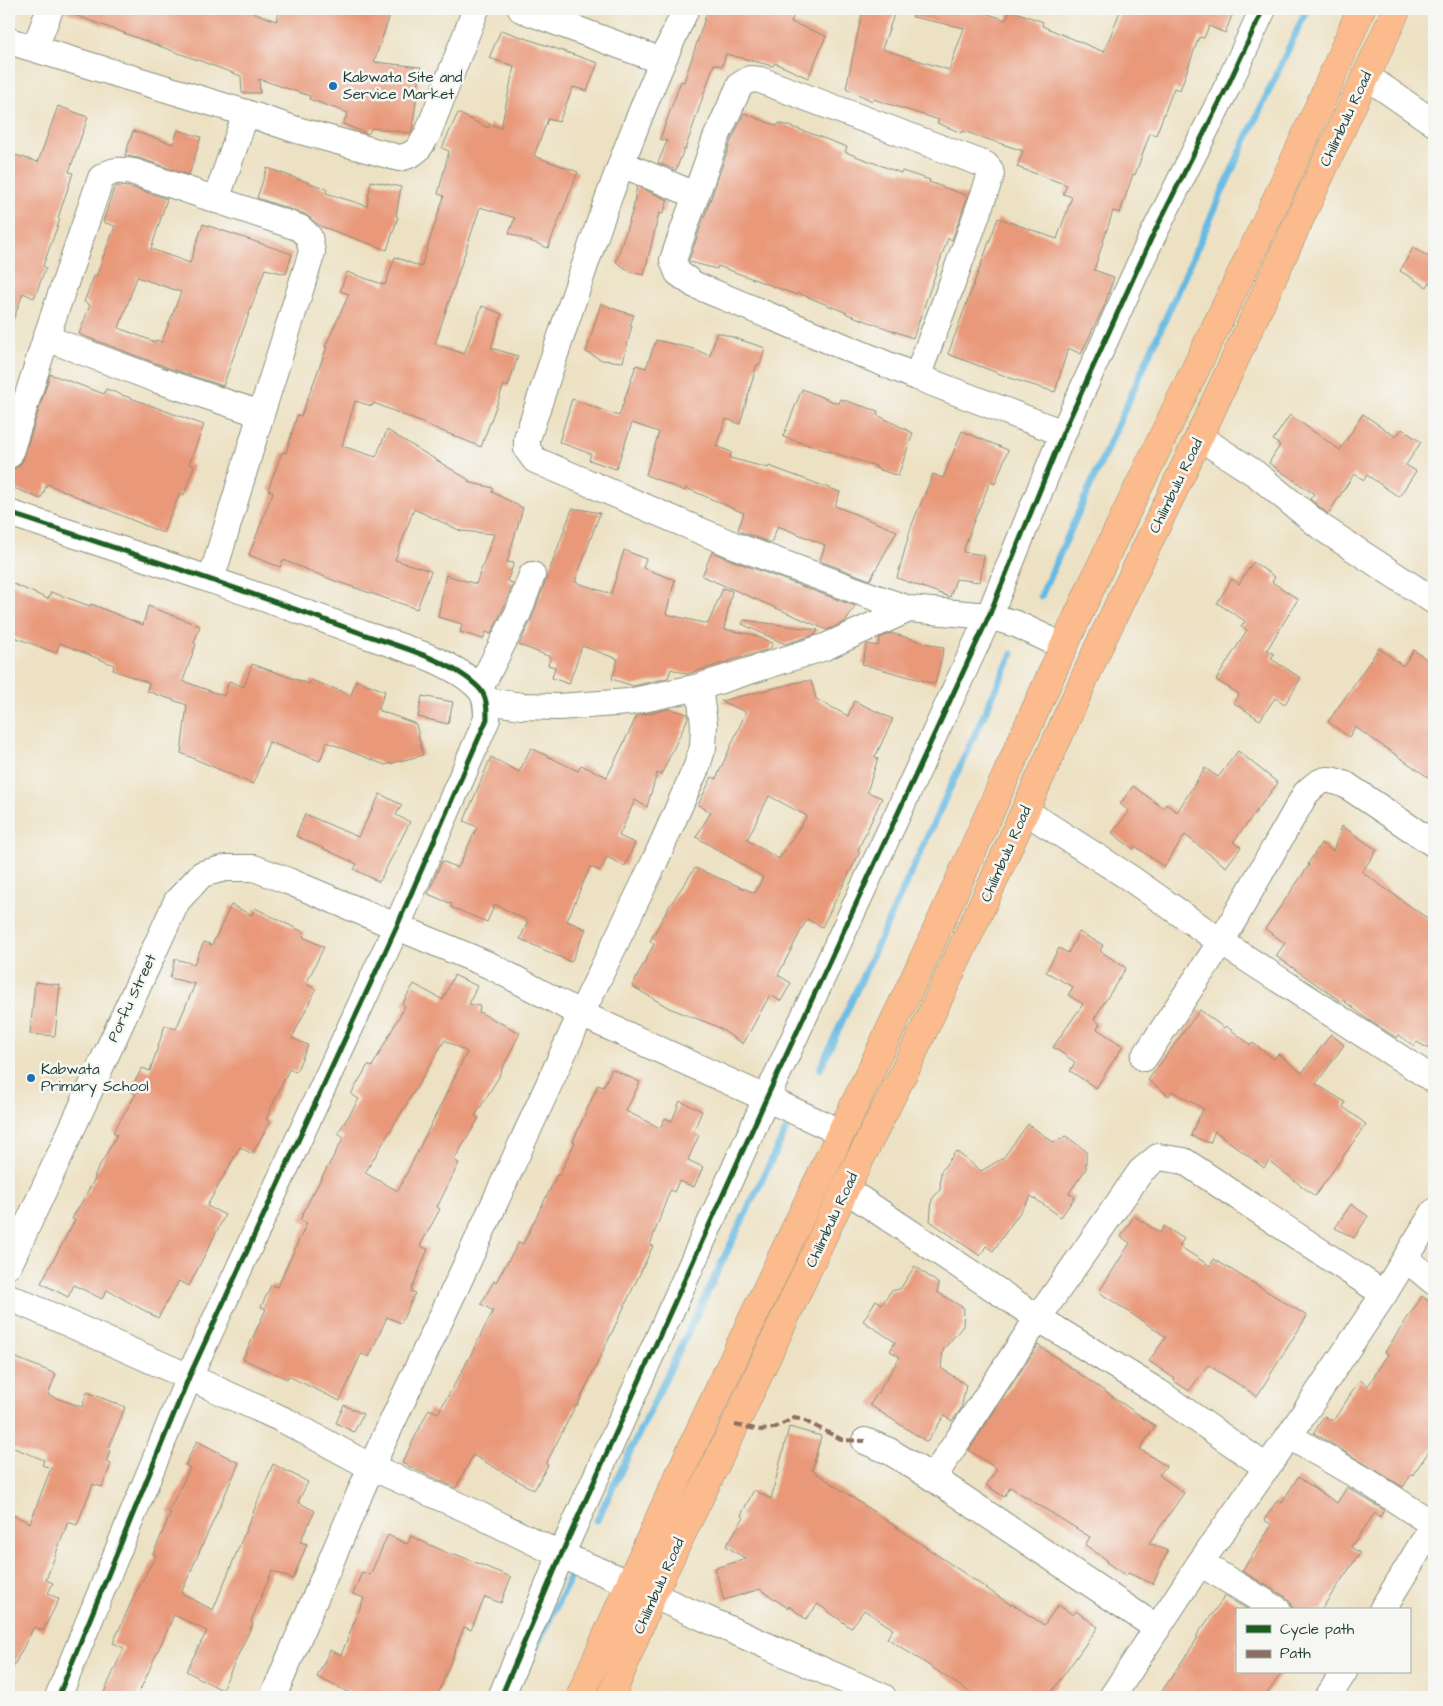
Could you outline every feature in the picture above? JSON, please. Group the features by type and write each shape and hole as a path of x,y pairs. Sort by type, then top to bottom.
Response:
{"main road":[{"name":"Chilimbulu Road","path":"611,1697 641,1590 840,1132 924,958 1063,646 1242,271 1334,73 1361,9"},
{"name":"Chilimbulu Road","path":"580,1697 735,1426 845,1189 905,1070 1099,646 1199,437 1397,9"}],"street":[{"path":"35,48 50,9"},
{"path":"9,41 297,130 399,158 411,156 420,148 428,133 476,9"},
{"path":"521,9 662,61"},
{"path":"686,9 662,61 592,242 527,439 527,449 535,460 789,567 909,609 988,616 1016,624 1063,646"},
{"path":"501,1697 561,1555 766,1098 988,616 1063,434 1151,239 1229,83 1263,9"},
{"path":"1366,76 1434,122"},
{"path":"917,377 991,175 990,170 986,165 760,80 750,78 740,85 716,138 673,260 678,273 695,285 917,377 1063,434"},
{"path":"216,200 246,113"},
{"path":"622,164 695,195"},
{"path":"9,455 46,338 102,178 108,172 119,170 134,172 300,228 309,237 312,252 211,580"},
{"path":"46,338 158,380 261,414"},
{"path":"1199,437 1256,474 1321,527 1434,601"},
{"path":"9,513 316,616 432,660 461,674 483,695 522,706 558,707 629,702 700,688 825,647 909,609"},
{"path":"58,1697 190,1376 397,926 487,719 483,695 532,575"},
{"path":"273,1697 371,1467 468,1261 580,1014 654,863 697,766 703,746 704,724 700,688"},
{"path":"1144,1058 1221,942 1306,793 1319,781 1332,780 1346,785 1434,844"},
{"path":"1025,811 1130,878 1221,942 1434,1080"},
{"name":"Porfu Street","path":"9,1265 177,901 202,874 226,868 254,868 397,926"},
{"path":"397,926 491,966 580,1014 840,1132"},
{"path":"933,1478 1038,1318 1141,1171 1158,1157 1184,1160 1384,1294"},
{"path":"845,1189 1038,1318 1158,1392 1266,1467"},
{"path":"1112,1697 1200,1563 1289,1436 1384,1294 1434,1212"},
{"path":"1406,1259 1434,1282"},
{"path":"9,1297 190,1376 286,1421 371,1467 471,1511 561,1555 883,1697"},
{"path":"1289,1436 1368,1482 1434,1525 1383,1608"},
{"path":"865,1441 889,1451 933,1478 1157,1628"},
{"path":"1200,1563 1275,1608"},
{"path":"1328,1697 1343,1674"}],"building":[{"name":"Kabwata Site and Service Market","path":"65,9 244,9 276,21 281,9 392,9 374,62 421,67 411,133 372,128 368,134 343,124 348,113 309,99 310,96 259,79 260,93 242,93 241,76 64,11"},
{"path":"708,9 740,9 757,15 759,9 796,9 791,22 826,36 808,78 775,63 773,66 726,54 722,66 714,64 685,150 676,170 658,163 667,141 660,139 681,81 684,82"},
{"path":"863,9 896,9 882,49 949,70 964,28 913,17 913,9 974,9 1006,20 1010,10 1043,22 1042,26 1104,52 1121,9 1222,9 1233,13 1225,33 1209,26 1204,38 1199,37 1180,90 1174,88 1156,135 1150,133 1135,175 1133,174 1120,213 1113,211 1094,270 1114,277 1105,304 1081,354 1068,348 1055,392 1013,379 948,354 998,218 1057,239 1072,197 1063,194 1067,185 1017,167 1023,151 963,131 962,133 937,123 939,120 873,99 872,101 846,88"},
{"path":"501,30 598,63 587,91 573,87 559,122 548,119 534,156 578,172 548,248 509,233 515,218 480,207 435,344 464,354 482,306 502,314 491,348 518,356 508,387 504,385 481,447 374,403 372,406 355,401 342,446 376,457 387,430 469,480 468,482 493,488 492,492 523,508 507,562 514,563 507,581 513,583 491,634 486,632 483,639 460,632 462,624 438,617 446,575 476,584 494,534 461,531 414,509 395,560 431,571 417,609 335,581 283,560 280,567 249,555 273,492 268,490 282,452 286,453 297,415 301,416 327,347 325,347 349,294 340,291 347,272 385,285 395,257 421,267 444,196 438,194 449,151 442,148 458,113 488,128 490,124 501,128 514,66 489,58"},
{"path":"58,106 88,117 69,172 73,173 58,218 60,219 43,266 46,268 34,298 23,293 11,326 9,325 9,153 38,162"},
{"path":"744,113 777,126 779,123 807,132 847,147 845,152 901,173 902,171 930,180 929,182 968,196 952,240 948,238 913,338 847,314 798,293 797,295 718,266 717,269 690,262 689,260 730,144"},
{"path":"178,130 201,137 189,175 139,158 125,156 133,131 173,144"},
{"path":"267,168 327,189 326,193 367,206 371,181 401,187 396,216 398,217 387,250 320,226 305,214 257,198"},
{"path":"117,186 131,187 167,199 151,249 190,263 203,224 292,254 286,274 265,269 223,386 163,366 79,334 90,305 84,302 94,276 96,277 115,226 103,222 114,188","holes":["137,277 181,292 162,342 156,340 155,342 119,328"]},
{"path":"637,186 668,200 663,214 659,213 644,275 631,272 616,262 633,209"},
{"path":"1413,248 1434,259 1434,275 1427,287 1400,271"},
{"path":"601,303 634,315 630,325 632,325 623,362 602,360 586,352"},
{"path":"717,332 765,348 760,365 757,364 740,424 726,419 716,446 731,452 730,458 768,468 769,466 840,492 835,506 897,531 870,580 820,561 825,545 778,526 771,543 742,532 738,530 744,513 686,488 685,491 646,475 659,432 632,423 616,469 589,460 591,454 559,442 572,399 619,416 636,365 646,368 656,340 694,349 710,356"},
{"path":"50,374 104,394 106,389 204,425 189,464 194,466 184,495 180,493 163,533 47,484 41,499 9,486 9,470 19,466 23,460"},
{"path":"802,389 839,404 840,399 878,411 877,415 913,433 898,476 875,468 876,466 783,437"},
{"path":"1363,414 1396,437 1402,429 1421,442 1406,465 1416,471 1399,497 1367,475 1364,480 1354,474 1328,514 1310,499 1314,494 1269,463 1280,445 1273,440 1290,415 1340,450"},
{"path":"962,431 1008,450 995,484 990,482 963,552 984,555 980,582 956,579 950,597 897,578 911,527 933,474 943,478"},
{"path":"572,509 600,513 575,582 611,594 624,550 646,559 643,568 675,580 666,614 708,624 723,588 732,591 724,629 753,635 773,643 770,649 687,674 671,669 668,678 633,686 612,679 618,659 582,646 569,684 552,678 555,667 548,665 551,657 519,645 532,618"},
{"path":"712,552 855,606 846,621 827,630 702,576"},
{"path":"1253,562 1275,577 1272,582 1298,599 1267,650 1274,654 1271,659 1301,678 1285,704 1275,698 1260,720 1234,703 1239,694 1216,680 1247,630 1241,627 1245,621 1217,603 1232,579 1239,584"},
{"path":"9,582 48,599 51,592 90,606 91,604 143,625 148,606 200,626 183,681 224,696 229,681 244,687 252,664 309,684 311,680 351,695 356,680 385,691 378,710 416,724 423,755 385,765 327,742 320,761 269,742 253,784 181,753 187,705 147,691 149,683 113,670 114,665 60,643 56,653 9,635"},
{"path":"744,620 818,630 815,635 785,644 742,624"},
{"path":"891,633 944,648 935,684 862,664 867,644 878,646 880,638"},
{"path":"1379,648 1403,666 1414,650 1434,665 1434,781 1355,727 1349,737 1328,722"},
{"path":"803,681 811,681 816,699 848,716 854,701 893,719 875,757 878,758 867,792 882,798 858,850 860,852 822,927 807,919 778,975 791,983 781,1001 770,995 743,1044 716,1026 669,1008 632,986 654,944 650,941 670,905 695,868 755,893 763,877 696,837 711,812 698,805 712,777 716,779 746,712 721,701","holes":["769,796 807,816 779,859 747,840"]},
{"path":"422,696 453,702 448,724 418,717"},
{"path":"669,709 688,714 688,718 661,775 657,773 647,807 635,800 619,836 635,843 625,866 607,857 600,871 590,867 567,921 586,929 571,962 520,939 528,921 495,904 487,922 451,907 452,904 428,894 442,861 458,868 477,827 464,821 491,757 519,772 531,748 578,771 581,765 607,777 637,716"},
{"path":"1238,751 1278,783 1233,842 1241,847 1226,867 1185,835 1164,867 1135,846 1133,849 1112,833 1129,811 1120,804 1133,786 1163,808 1166,804 1177,812 1205,768 1218,777"},
{"path":"380,794 402,805 396,815 410,822 379,882 354,869 357,864 296,836 305,814 358,837"},
{"path":"1342,826 1377,850 1362,872 1434,923 1434,1052 1417,1042 1414,1046 1399,1035 1397,1038 1367,1019 1343,1000 1341,1002 1276,956 1285,943 1265,929 1309,865 1321,843 1333,851"},
{"path":"231,905 252,915 255,908 305,933 303,937 324,947 306,984 316,989 292,1038 308,1045 296,1072 289,1069 266,1119 270,1122 252,1154 240,1147 207,1206 225,1215 189,1286 179,1281 158,1318 107,1290 102,1299 74,1285 68,1297 41,1283 75,1220 72,1219 96,1177 94,1176 117,1135 113,1132 136,1094 130,1091 142,1068 150,1071 165,1025 176,1029 195,984 170,978 175,959 194,964 204,942 212,945"},
{"path":"1079,932 1103,945 1100,951 1126,968 1094,1019 1100,1024 1097,1029 1123,1046 1096,1088 1070,1071 1075,1062 1053,1047 1083,1004 1068,995 1073,987 1046,972 1059,948 1068,953"},
{"path":"454,975 477,986 469,1004 480,1006 479,1012 520,1033 500,1075 475,1116 479,1118 454,1160 459,1163 437,1207 440,1209 420,1246 428,1249 411,1291 415,1293 401,1323 387,1317 369,1357 361,1354 340,1401 288,1376 287,1379 243,1359 266,1309 261,1307 271,1285 277,1287 307,1223 300,1220 344,1137 338,1133 359,1099 351,1094 368,1065 372,1067 405,1006 402,1004 414,984 443,1000","holes":["445,1040 467,1052 398,1191 365,1173"]},
{"path":"35,982 60,985 55,1036 30,1034"},
{"path":"1200,1010 1224,1028 1226,1026 1274,1059 1278,1054 1302,1073 1331,1034 1344,1045 1316,1084 1345,1102 1343,1107 1366,1124 1315,1196 1269,1161 1264,1168 1215,1131 1210,1143 1191,1136 1198,1118 1204,1109 1172,1091 1169,1096 1148,1080"},
{"path":"612,1069 640,1082 626,1111 660,1128 665,1118 672,1121 680,1101 702,1111 693,1133 699,1135 688,1160 703,1167 694,1187 679,1181 674,1192 670,1190 650,1245 653,1246 577,1406 534,1490 473,1455 456,1488 402,1463 429,1409 438,1413 465,1366 493,1311 481,1304 519,1242 523,1244 557,1175 559,1176 598,1085 603,1087"},
{"path":"1028,1124 1053,1142 1066,1136 1086,1151 1086,1169 1069,1193 1075,1197 1061,1217 1031,1196 993,1251 986,1246 980,1256 930,1221 932,1199 940,1190 941,1171 956,1151 981,1171 1003,1158"},
{"path":"1351,1204 1368,1216 1354,1238 1335,1228"},
{"path":"1134,1216 1160,1233 1164,1226 1184,1239 1179,1246 1210,1266 1214,1259 1307,1316 1257,1396 1208,1365 1189,1391 1149,1361 1166,1337 1099,1292 1130,1243 1121,1237"},
{"path":"915,1266 939,1284 937,1292 964,1308 963,1326 943,1350 941,1368 966,1385 961,1409 952,1421 944,1416 927,1442 870,1405 900,1357 890,1351 895,1342 863,1321 876,1300 882,1304 891,1291 900,1289"},
{"path":"1422,1296 1434,1305 1434,1444 1403,1487 1314,1433 1324,1416 1333,1421 1360,1380 1368,1386 1388,1354 1385,1352"},
{"path":"1038,1345 1155,1426 1140,1449 1166,1466 1159,1475 1184,1493 1149,1543 1168,1551 1153,1584 1128,1573 1126,1576 1085,1545 1090,1537 1010,1487 1004,1497 986,1485 997,1469 969,1450"},
{"path":"9,1355 56,1374 48,1395 82,1407 87,1392 125,1407 108,1450 110,1451 106,1462 111,1464 102,1487 93,1484 77,1525 68,1522 46,1580 53,1583 48,1593 59,1599 43,1631 34,1627 9,1675 9,1513 30,1523 51,1468 42,1465 44,1460 9,1446"},
{"path":"344,1405 363,1414 354,1432 336,1423"},
{"path":"789,1427 821,1436 812,1470 1011,1605 1044,1625 1058,1605 1073,1615 1076,1611 1098,1627 1048,1697 977,1697 887,1638 893,1629 864,1610 851,1628 818,1604 806,1619 789,1606 788,1608 760,1589 724,1600 715,1568 746,1559 726,1546 744,1517 741,1515 754,1490 771,1499"},
{"path":"197,1441 239,1463 181,1593 213,1610 273,1464 308,1482 298,1502 315,1511 300,1542 307,1544 293,1579 272,1571 251,1621 253,1623 222,1690 186,1671 207,1631 174,1615 137,1697 102,1697 124,1648 113,1643 134,1596 156,1555 153,1554 171,1513 168,1512 190,1468 185,1465"},
{"path":"1298,1477 1337,1503 1347,1487 1384,1510 1380,1517 1375,1513 1351,1547 1360,1553 1322,1608 1292,1608 1291,1602 1286,1597 1242,1571 1272,1525 1264,1520 1278,1499 1282,1502"},
{"path":"388,1535 407,1544 411,1536 454,1556 455,1554 511,1577 501,1603 485,1597 471,1630 464,1627 437,1697 358,1697 317,1677 330,1650 341,1655 364,1598 353,1594 362,1572 370,1575"},
{"path":"1225,1596 1246,1608 1236,1608 1236,1674 1281,1674 1265,1697 1158,1697 1197,1639 1197,1635"}],"waterway":[{"path":"1041,596 1237,159 1307,9"},
{"path":"820,1069 1012,654"},
{"path":"597,1520 786,1130"},
{"path":"536,1647 571,1576"}],"marked path":[{"path":"735,1425 761,1430 774,1428 794,1418 803,1420 843,1440 865,1441"}],"cycle path":[{"path":"501,1697 561,1555 766,1099 989,616 1063,433 1151,239 1229,83 1263,9"},
{"path":"9,513 231,587 424,655 468,678 482,691 487,711 487,719 397,926 189,1377 58,1697"}],"place":[{"name":"Kabwata Site and Service Market","path":"333,86"},
{"name":"Kabwata Primary School","path":"31,1078"}]}
